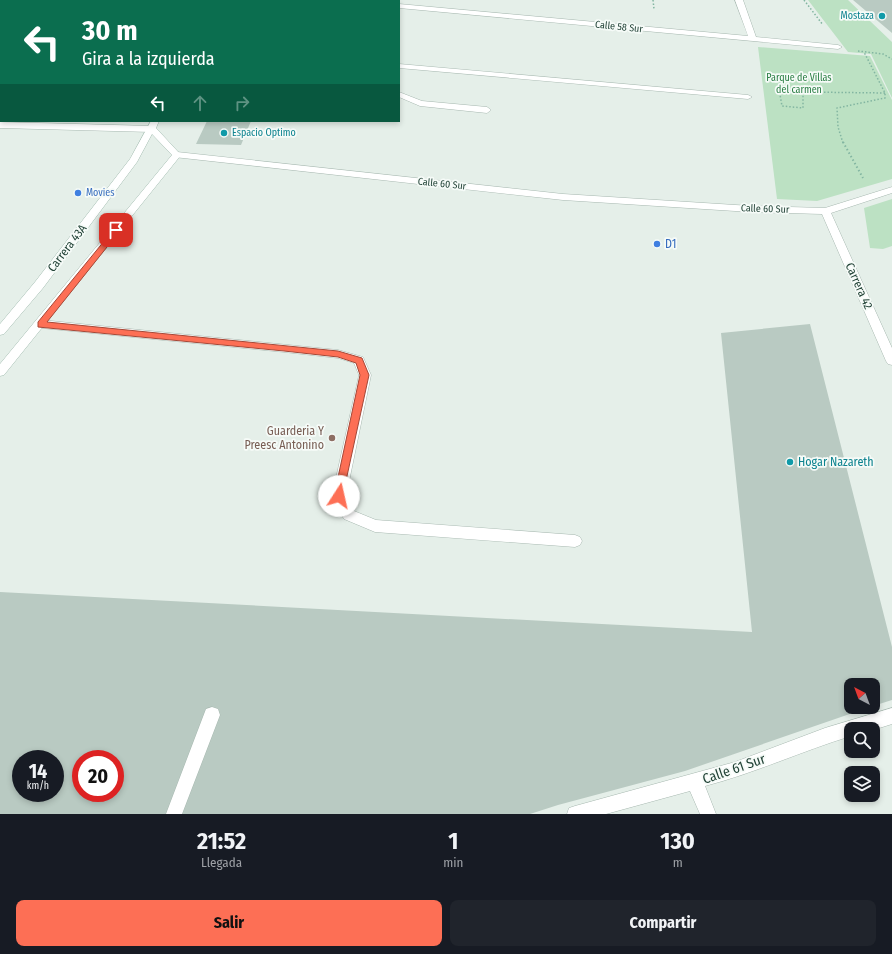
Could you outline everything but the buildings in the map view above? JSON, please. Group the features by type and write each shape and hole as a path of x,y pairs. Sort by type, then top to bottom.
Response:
{"street":[{"path":"739,0 753,40"},
{"name":"Calle 58 Sur","path":"400,6 838,47"},
{"path":"400,66 748,97"},
{"path":"400,94 420,103 487,110"},
{"path":"0,125 153,125 177,155 0,372"},
{"name":"Carrera 43A","path":"0,331 40,285 134,160 153,125"},
{"name":"Calle 60 Sur","path":"177,155 563,197 751,209 826,211 892,190"},
{"name":"Carrera 42","path":"826,211 892,361"},
{"path":"40,324 338,354 359,360 365,375 339,496 349,515 375,526 576,541"},
{"path":"174,814 212,715"},
{"name":"Calle 61 Sur","path":"575,814 735,770 825,736 892,716"},
{"path":"695,782 708,814"}],"path":[{"path":"804,0 838,47"},
{"path":"857,51 883,54 892,59"},
{"path":"864,52 885,93 885,98 837,108 836,118 847,153 864,180"},
{"path":"804,92 803,108 782,106 779,89 804,92 885,93"}],"green space":[{"path":"808,0 848,0 892,42 892,98 871,54 848,52"},
{"name":"Parque de Villas del carmen","path":"758,47 870,56 892,100 892,179 817,201 777,199"},
{"path":"892,199 892,246 883,249 870,248 864,208"}],"place":[{"name":"Mostaza","path":"882,16"},
{"name":"Espacio Optimo","path":"224,133"},
{"name":"Movies","path":"78,193"},
{"name":"D1","path":"657,244"},
{"name":"Guarderia Y Preesc Antonino","path":"332,438"},
{"name":"Hogar Nazareth","path":"790,462"}],"route":[{"path":"116,230 40,324 338,354 359,360 365,375 339,496"}]}
